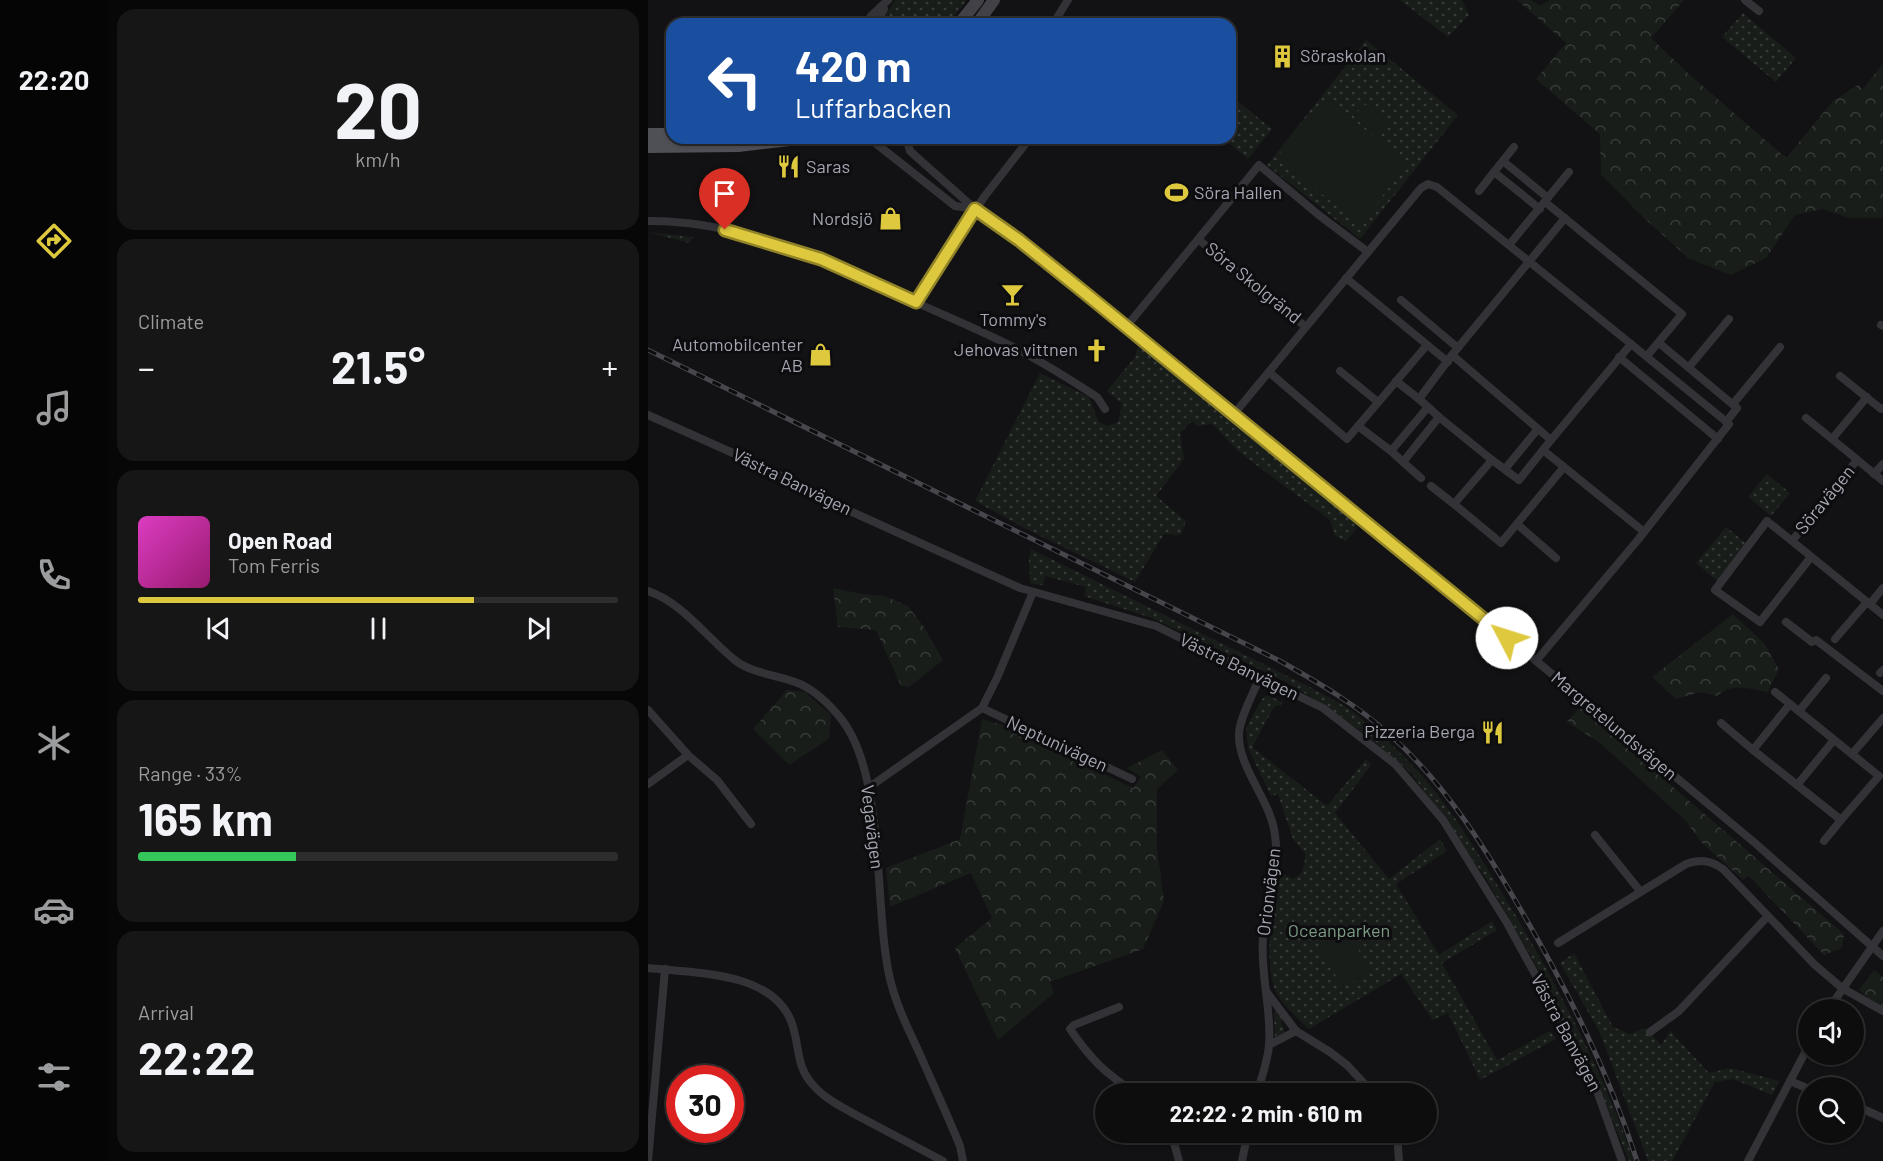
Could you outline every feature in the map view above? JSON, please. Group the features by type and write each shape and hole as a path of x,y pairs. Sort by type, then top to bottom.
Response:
{"main road":[{"path":"963,18 978,0"},
{"path":"982,18 994,0"},
{"path":"648,135 666,135"},
{"path":"648,146 747,144"}],"street":[{"path":"870,18 889,0"},
{"path":"879,18 889,0"},
{"path":"1057,18 1068,0"},
{"path":"1745,0 1759,11"},
{"name":"Margretelundsvägen","path":"877,144 955,206 975,209"},
{"name":"Margretelundsvägen","path":"908,144 910,151 975,209 1019,240 1536,662 1755,843 1883,957"},
{"path":"916,302 975,209 1025,144"},
{"path":"1479,191 1514,147"},
{"path":"1503,161 1544,203"},
{"name":"Söra Skolgränd","path":"1126,327 1259,165 1320,216 1368,252"},
{"path":"1494,172 1565,218 1682,315 1647,357"},
{"path":"1509,245 1569,172"},
{"path":"1234,414 1421,188 1428,184 1437,187 1729,424 1536,662"},
{"path":"1419,399 1565,218"},
{"path":"648,222 682,222 705,226 791,248 835,264 1010,345 1098,397 1106,409"},
{"name":"Söra Skolgränd","path":"1199,240 1306,327"},
{"path":"1346,278 1427,345 1450,359 1551,440"},
{"path":"1401,300 1458,348"},
{"path":"1689,366 1729,320"},
{"path":"1659,343 1737,408 1726,422"},
{"path":"1396,381 1519,480 1630,344"},
{"path":"1269,372 1347,439 1427,345"},
{"path":"1733,404 1780,347"},
{"path":"1619,357 1718,439"},
{"path":"1340,372 1378,402"},
{"path":"1840,376 1881,409 1883,408"},
{"name":"Söravägen","path":"1833,440 1867,398"},
{"path":"1391,451 1428,407"},
{"name":"Västra Banvägen","path":"648,415 753,462 850,511 1033,592 1156,626 1323,708 1395,764 1443,820 1508,922 1564,1027 1598,1094 1622,1161"},
{"path":"1403,462 1439,417"},
{"name":"Söravägen","path":"1806,418 1883,481"},
{"path":"1358,426 1421,478"},
{"path":"1505,469 1537,430"},
{"path":"1543,450 1643,531"},
{"path":"1454,504 1492,460"},
{"name":"Söravägen","path":"1792,541 1857,460"},
{"name":"Söravägen","path":"1875,474 1883,464"},
{"path":"1431,486 1501,543 1564,467"},
{"name":"Söravägen","path":"1811,557 1760,622 1714,590 1767,521 1883,615"},
{"path":"1517,524 1556,558"},
{"path":"1835,639 1883,588"},
{"name":"Vegavägen","path":"648,591 671,602 739,663 798,683 824,700 849,731 860,752 875,828 882,926 890,979 900,1011 960,1146 963,1161"},
{"path":"868,788 981,708 997,678 1033,592"},
{"path":"1786,622 1812,642 1816,639 1883,691"},
{"name":"Orionvägen","path":"1260,677 1239,732 1239,744 1245,761 1267,807 1275,834 1276,849 1272,892 1263,941 1269,1045 1260,1083"},
{"path":"1799,711 1826,678"},
{"path":"1775,692 1879,776 1824,841"},
{"path":"1753,750 1790,704"},
{"name":"Neptunivägen","path":"981,708 1132,779"},
{"path":"648,710 688,755 717,780 751,824"},
{"path":"1852,754 1883,718"},
{"path":"1721,723 1841,820"},
{"path":"1797,785 1834,740"},
{"path":"648,784 688,755"},
{"path":"1594,835 1640,891"},
{"path":"1558,943 1686,864 1700,860 1708,861 1723,869 1815,965 1842,988 1883,1011"},
{"path":"1650,1032 1679,1011 1767,917"},
{"path":"1835,999 1883,931"},
{"path":"648,968 734,978 763,990 777,1001 791,1021 801,1066 813,1085 829,1099 943,1161"},
{"path":"648,1161 665,969"},
{"path":"1265,990 1296,1031 1347,1065 1364,1083"},
{"path":"1119,1007 1074,1025 1070,1029 1083,1048 1108,1075 1120,1083"},
{"path":"1269,1045 1296,1031"},
{"path":"1748,1161 1798,1065"},
{"path":"1790,1081 1798,1084"},
{"path":"1864,1109 1883,1118"},
{"path":"1174,1143 1179,1161"},
{"path":"1242,1161 1246,1143"},
{"path":"1398,1143 1399,1161"}],"green space":[{"path":"895,0 967,0 953,18 884,18"},
{"path":"1400,0 1462,0 1469,15 1448,37"},
{"path":"1517,0 1532,0 1539,6 1550,0 1684,0 1651,38 1786,158 1833,101 1858,85 1863,89 1883,63 1883,218 1850,218 1822,209 1795,215 1766,258 1731,275 1688,258 1601,175 1600,134 1536,79 1566,43"},
{"path":"1743,13 1796,58 1776,82 1722,37"},
{"path":"1366,40 1458,115 1360,239 1267,165"},
{"path":"1326,98 1408,164 1360,224 1276,158"},
{"path":"1236,100 1272,129 1248,159 1230,144 1236,144"},
{"path":"1364,104 1386,122 1375,135 1354,117"},
{"path":"648,232 693,237 689,243"},
{"path":"1139,343 1355,520 1356,529 1346,541 1335,536 1330,520 1239,452 1212,424 1198,426 1192,421 1180,433 1184,459 1156,496 1186,521 1181,535 1164,534 1135,582 1028,530 975,501 1040,373 1089,397 1098,421 1107,426 1118,422 1122,404 1107,391 1135,357"},
{"path":"1767,474 1790,493 1771,516 1748,497"},
{"path":"1726,527 1747,544 1717,581 1696,563"},
{"path":"1031,549 1346,707 1406,758 1435,791 1457,822 1525,932 1593,1060 1634,1161 1629,1161 1590,1066 1533,960 1487,880 1412,774 1328,707 1284,681 1152,618 1084,596 1086,587 1045,576 1043,585 1030,583"},
{"path":"833,588 885,596 908,606 924,627 943,660 909,687 901,686 876,630 838,627"},
{"path":"1733,614 1764,643 1779,669 1768,692 1735,688 1717,696 1701,692 1676,699 1652,677"},
{"path":"787,690 805,692 831,715 829,739 789,765 753,729"},
{"name":"Oceanparken","path":"1268,695 1284,703 1274,707 1252,747 1327,806 1366,759 1371,765 1335,813 1389,879 1440,839 1447,851 1396,884 1439,955 1492,921 1497,930 1442,963 1497,1060 1550,1031 1556,1039 1480,1080 1448,1013 1433,1020 1401,974 1309,1029 1286,1006 1275,990 1270,964 1269,948 1274,899 1281,873 1293,879 1300,875 1305,862 1305,854 1293,839 1278,794 1271,796 1248,748 1246,728 1262,699"},
{"path":"1580,707 1844,934 1842,948 1824,955 1749,876 1743,880 1702,843 1685,820 1600,743 1567,722"},
{"path":"982,719 1006,726 1133,788 1141,777 1127,768 1162,750 1178,770 1157,789 1157,848 1164,901 1143,949 1050,982 1054,993 998,1040 955,948 992,918 971,873 890,907 886,868 960,839"},
{"path":"1346,929 1371,971 1343,988 1318,945"},
{"path":"1574,953 1613,1027 1630,1034 1646,1028 1661,1045 1670,1031 1709,1073 1730,1068 1779,1081 1772,1095 1733,1079 1715,1082 1672,1161 1648,1161 1600,1033 1560,963"},
{"path":"1874,970 1883,977 1883,1007 1859,990"},
{"path":"1276,1011 1285,1018 1281,1022 1285,1032 1275,1038 1274,1014"}],"railway":[{"path":"648,350 1280,661 1337,695 1377,724 1410,754 1445,794 1476,837 1504,882 1553,967 1585,1030 1613,1094 1637,1161"}],"place":[{"name":"Söraskolan","path":"1282,56"},
{"name":"Saras","path":"788,167"},
{"name":"Söra Hallen","path":"1176,193"},
{"name":"Nordsjö","path":"891,219"},
{"name":"Tommy's","path":"1013,294"},
{"name":"Jehovas vittnen","path":"1096,350"},
{"name":"Automobilcenter AB","path":"821,355"},
{"name":"Pizzeria Berga","path":"1493,732"}],"route":[{"path":"725,230 821,259 916,302 975,209 1019,240 1085,293 1507,638"}]}
